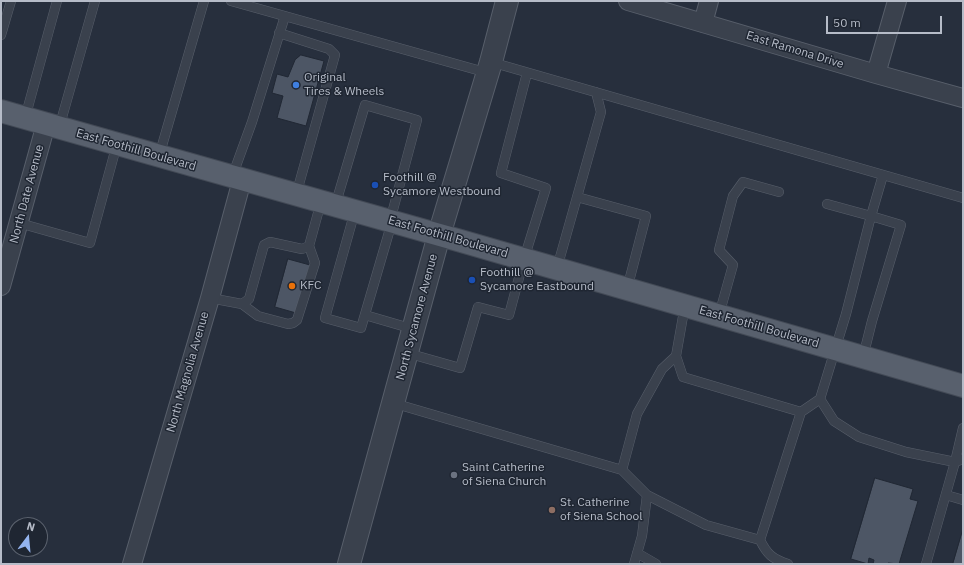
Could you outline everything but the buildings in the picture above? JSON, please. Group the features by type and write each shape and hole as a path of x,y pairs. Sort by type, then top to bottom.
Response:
{"main road":[{"name":"East Foothill Boulevard","path":"1,111 557,268 963,386"}],"street":[{"name":"North Sycamore Avenue","path":"349,564 439,235 489,68 507,1"},
{"name":"East Ramona Drive","path":"628,1 963,98"},
{"path":"703,23 709,1"},
{"path":"876,74 896,1"},
{"name":"North Date Avenue","path":"1,286 19,223 52,126"},
{"name":"North Magnolia Avenue","path":"132,564 210,298 237,178"}],"lane":[{"path":"1,35 11,1"},
{"path":"25,118 57,1"},
{"path":"52,126 95,1"},
{"path":"160,156 204,1"},
{"path":"230,1 489,68 527,73 963,198"},
{"path":"237,178 252,122 285,16"},
{"path":"279,33 329,49 334,55 296,195"},
{"path":"407,353 460,368 478,306 509,315 524,259 546,188 501,173 527,73"},
{"path":"557,268 600,112 596,92"},
{"path":"365,105 417,120 391,221 361,328 325,318 337,206 365,105"},
{"path":"19,223 90,243 117,144"},
{"path":"788,564 778,561 767,553 760,540 801,412 820,399 836,349 871,216 884,175"},
{"path":"719,316 733,265 719,250 732,196 743,182 779,192"},
{"path":"577,197 646,216 627,289"},
{"path":"827,204 901,225 872,321 863,357"},
{"path":"242,304 249,299 264,245 270,242 302,249 309,246 337,206"},
{"path":"210,298 242,304 258,316 288,324 293,323 297,320 315,263 309,246"},
{"path":"685,306 676,356 683,377 801,412"},
{"path":"365,315 414,329"},
{"path":"622,470 638,414 662,369 676,356"},
{"path":"820,399 834,421 859,437 906,452 959,461"},
{"path":"393,403 622,470 647,495 706,526 760,540"},
{"path":"926,564 946,495 959,461 963,428"},
{"path":"634,564 642,536 647,495"},
{"path":"946,495 963,500"},
{"path":"637,553 656,564"}],"place":[{"name":"Original Tires & Wheels","path":"296,85"},
{"name":"Foothill @ Sycamore Westbound","path":"375,185"},
{"name":"Foothill @ Sycamore Eastbound","path":"472,280"},
{"name":"KFC","path":"292,286"},
{"name":"Saint Catherine of Siena Church","path":"454,475"},
{"name":"St. Catherine of Siena School","path":"552,510"}]}
